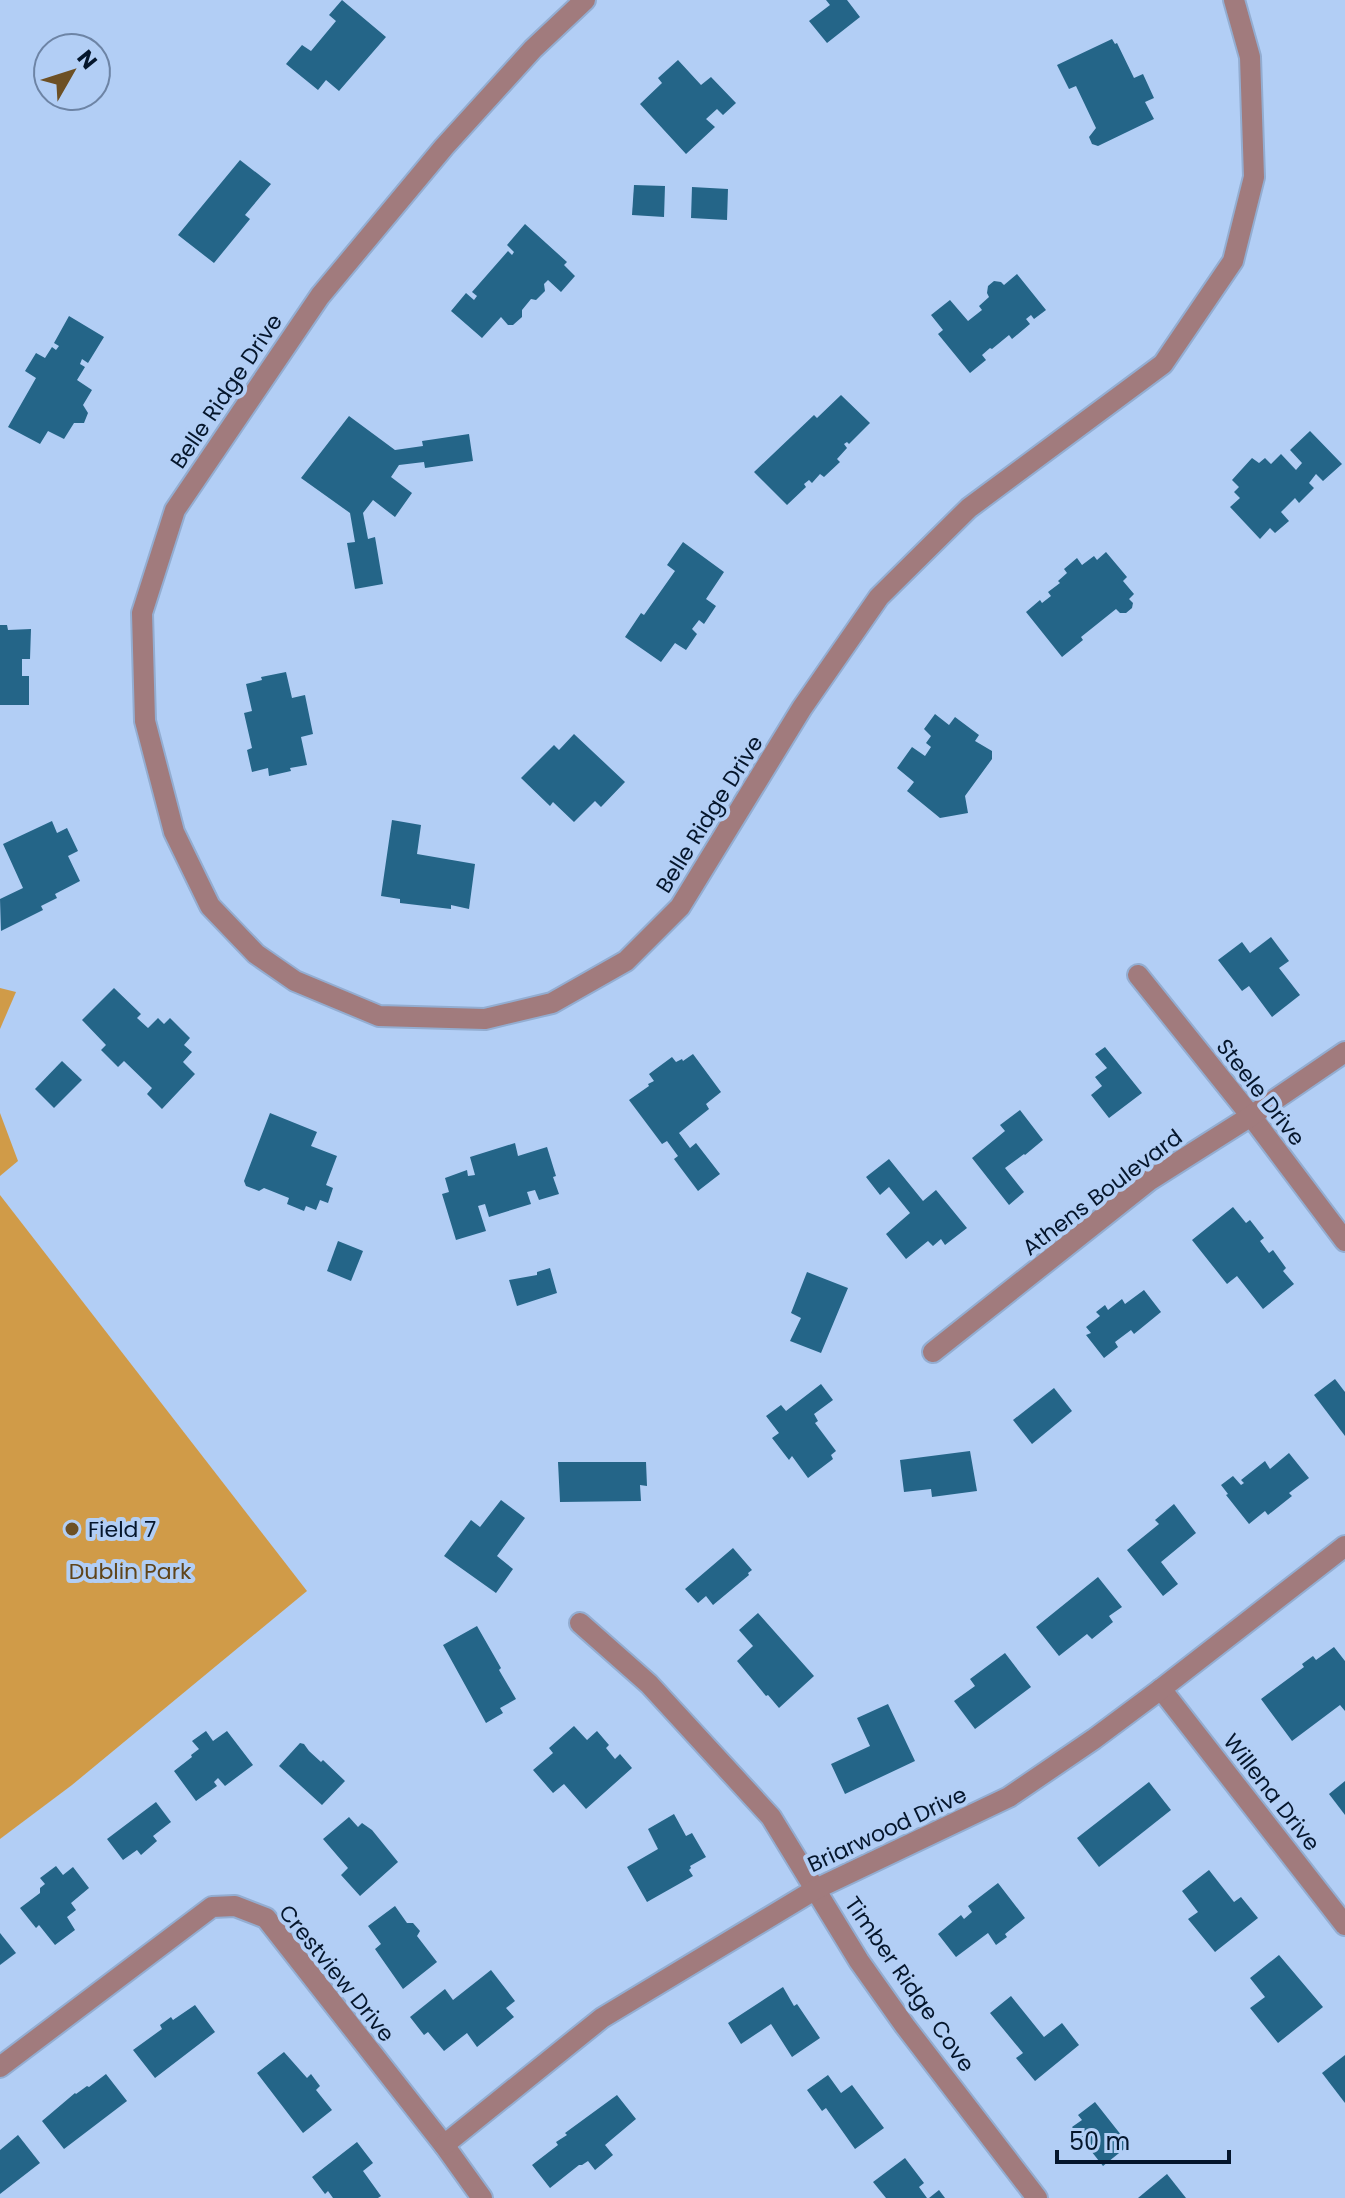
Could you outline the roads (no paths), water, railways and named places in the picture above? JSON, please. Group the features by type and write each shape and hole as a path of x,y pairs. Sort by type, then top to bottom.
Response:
{"street":[{"name":"Belle Ridge Drive","path":"585,0 533,49 444,147 320,296 175,510 142,613 145,721 174,832 210,906 256,954 295,981 379,1016 485,1019 552,1003 626,961 680,907 802,708 879,597 969,508 1163,364 1233,261 1254,177 1250,57 1234,0"},
{"name":"Steele Drive","path":"1138,975 1251,1116 1345,1241"},
{"name":"Athens Boulevard","path":"933,1352 1150,1180 1345,1052"},
{"name":"Briarwood Drive","path":"444,2145 602,2018 816,1889 1009,1797 1161,1689 1345,1546"},
{"name":"Timber Ridge Cove","path":"580,1623 649,1684 771,1817 859,1961 1037,2198"},
{"name":"Willena Drive","path":"1161,1689 1345,1925"},
{"name":"Crestview Drive","path":"0,2067 212,1907 235,1906 266,1918 482,2198"}],"place":[{"name":"Field 7","path":"72,1529"}],"park label":[{"name":"Dublin Park","path":"130,1571"}]}
